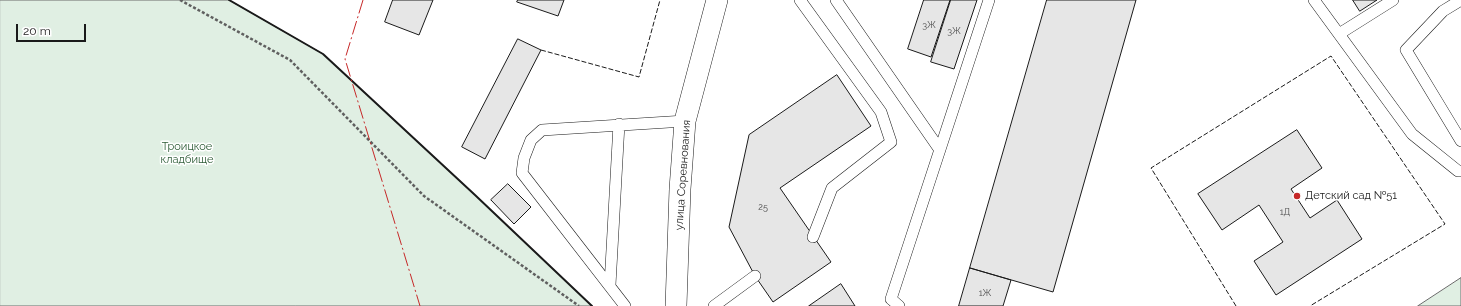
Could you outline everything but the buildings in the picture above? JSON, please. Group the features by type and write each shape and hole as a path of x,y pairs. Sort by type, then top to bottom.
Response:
{"street":[{"name":"улица Соревнования","path":"676,306 680,189 685,121 717,0"}],"lane":[{"path":"800,0 881,112 891,142 832,188 813,237"},
{"path":"836,0 940,150"},
{"path":"898,306 891,299 989,0"},
{"path":"1314,0 1412,134 1458,171 1461,171"},
{"path":"1339,34 1393,0"},
{"path":"1461,0 1443,11 1406,50 1461,141"},
{"path":"625,306 522,173 524,158 531,140 542,130 685,121"},
{"path":"610,285 619,124"},
{"path":"714,306 756,276"}],"path":[{"path":"180,0 290,60 424,196 579,306"}],"green space":[{"name":"Троицкое кладбище","path":"0,0 229,0 323,54 592,306 0,306"},
{"path":"1461,278 1461,306 1418,306"}],"fence":[{"path":"541,50 639,77 660,0"},
{"path":"1236,306 1151,168 1331,56 1445,224 1310,306"}],"wall":[{"path":"229,0 323,54 592,306"}],"power":[{"path":"363,0 345,59 420,306"}],"place":[{"name":"Детский сад №51","path":"1297,196"}]}
